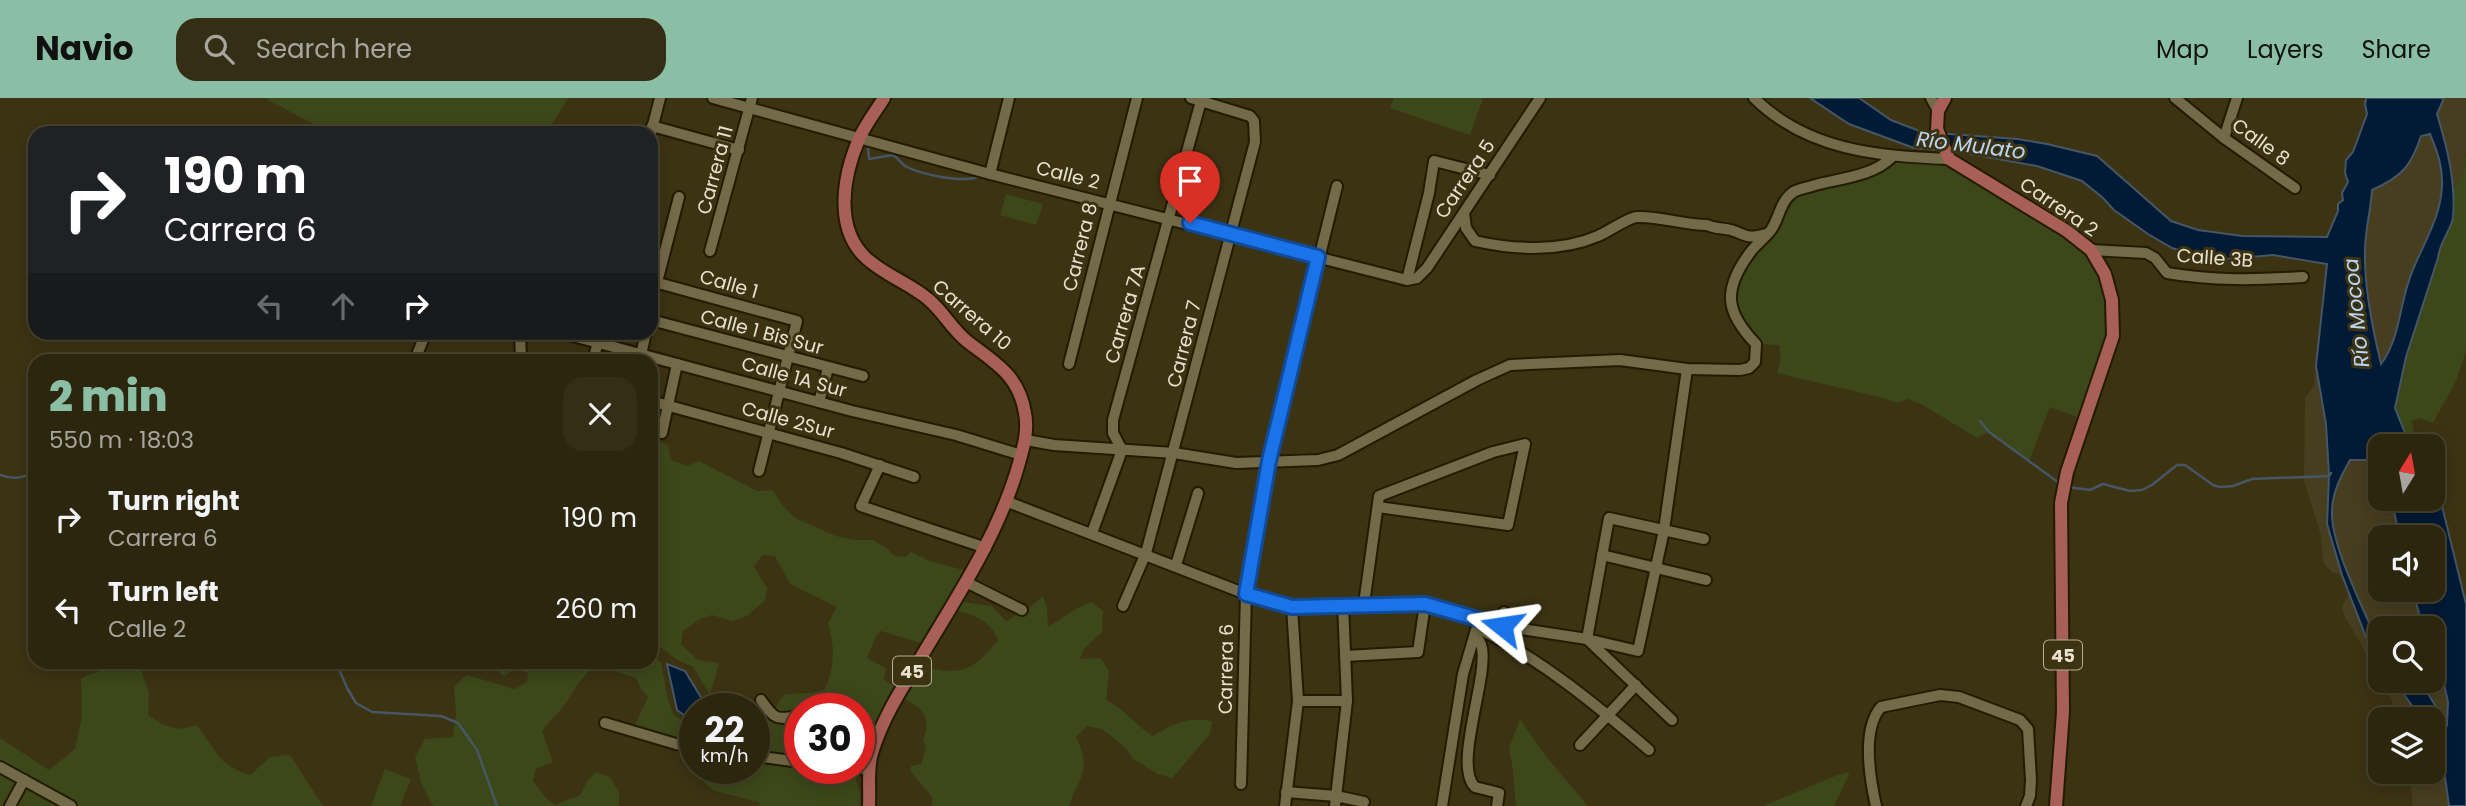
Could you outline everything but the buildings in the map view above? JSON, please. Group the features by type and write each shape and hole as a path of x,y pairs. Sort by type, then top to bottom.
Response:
{"main road":[{"name":"Carrera 10","path":"884,98 859,139 845,196 848,235 864,257 888,276 928,298 965,340 997,362 1016,384 1025,414 1026,440 1007,502 986,548"},
{"path":"1945,98 1938,111 1937,129 1948,158"},
{"name":"Carrera 2","path":"1948,158 2067,231 2091,250 2105,274 2112,300 2113,336 2067,472 2061,503 2063,712 2056,806"},
{"name":"45","path":"875,741 894,702 986,548"},
{"name":"45","path":"868,784 869,806"}],"street":[{"path":"652,126 660,98"},
{"name":"Calle 2","path":"713,98 751,103 859,139 990,174 1412,279"},
{"path":"990,174 1009,98"},
{"name":"Carrera 8","path":"1069,364 1137,98"},
{"name":"Carrera 5","path":"1412,279 1427,268 1540,98"},
{"path":"1754,98 1765,109 1814,138 1839,148 1892,157 1948,158"},
{"path":"1931,98 1938,111"},
{"name":"Calle 8","path":"2175,98 2224,138 2295,188"},
{"path":"2224,138 2237,98"},
{"name":"Carrera 7","path":"1123,606 1146,553 1255,142 1254,121 1250,116 1196,99"},
{"name":"Carrera 7A","path":"1122,450 1113,433 1113,420 1170,218 1196,99"},
{"name":"Carrera 11","path":"710,251 751,103"},
{"path":"658,131 739,150"},
{"path":"1026,440 1054,445 1174,453 1236,463 1318,460 1338,455 1510,365 1620,360 1688,369 1749,368 1755,362 1756,344 1732,314 1729,301 1742,264 1750,252 1769,233 1786,199 1792,193 1835,179 1873,171 1892,157"},
{"path":"1412,279 1434,161 1490,174"},
{"name":"Carrera 6","path":"1241,784 1246,594 1269,461 1337,186"},
{"path":"658,268 679,197"},
{"path":"1464,213 1466,228 1475,241 1495,246 1525,248 1576,244 1599,236 1635,217 1707,225 1730,230 1742,236 1755,237 1769,233"},
{"name":"Calle 3B","path":"2091,250 2146,253 2155,258 2167,273 2200,278 2233,281 2303,277"},
{"name":"Calle 1","path":"658,283 797,321 787,357"},
{"name":"Calle 1 Bis Sur","path":"658,322 863,376"},
{"name":"Calle 1A Sur","path":"584,340 637,354"},
{"path":"594,354 598,340"},
{"path":"759,471 787,357"},
{"name":"Calle 1A Sur","path":"658,360 956,435 1021,455"},
{"path":"662,433 677,365"},
{"path":"819,402 828,368"},
{"path":"1477,627 1502,626 1638,650 1664,530 1688,369"},
{"name":"Calle 2Sur","path":"658,403 914,477"},
{"path":"1364,604 1379,496 1493,452 1525,444 1508,525 1378,507"},
{"path":"1092,533 1122,450"},
{"path":"880,465 861,506 986,548"},
{"path":"1176,565 1198,493"},
{"path":"1007,502 1146,553 1246,594 1292,607 1425,604 1509,643 1543,664 1649,751"},
{"path":"1587,639 1609,518 1704,539"},
{"path":"1602,555 1706,580"},
{"path":"966,582 1022,610"},
{"path":"1335,801 1348,701 1343,604"},
{"path":"1345,656 1418,652 1425,604"},
{"path":"1285,806 1297,701 1292,607"},
{"path":"1502,626 1504,612"},
{"path":"1477,627 1483,650 1467,754 1469,777 1475,787 1499,793 1497,806"},
{"path":"1442,806 1460,695 1477,627"},
{"path":"1587,639 1672,720"},
{"path":"1580,745 1636,685"},
{"path":"1460,695 1477,693"},
{"path":"1876,806 1869,774 1870,746 1876,713 1881,707 1940,695 1959,697 2020,720 2028,729 2031,780 2026,806"},
{"path":"1297,701 1348,701"},
{"path":"605,723 679,744"},
{"path":"0,767 71,806"},
{"path":"10,806 24,780"},
{"path":"1286,792 1335,801 1364,802"}],"green space":[{"path":"265,98 568,98 551,126 317,126"},
{"path":"1394,98 1483,98 1470,135 1390,108"},
{"path":"2466,152 2466,351 2456,381 2433,423 2419,418 2412,421 2414,434 2405,434 2395,408 2406,357 2438,258 2440,244 2453,221 2453,188 2463,174"},
{"path":"1892,157 1949,159 2067,231 2105,274 2113,336 2083,419 2050,407 2029,461 1989,432 1977,438 1923,405 1908,399 1897,403 1777,373 1781,358 1779,345 1756,344 1732,314 1736,279 1786,199 1873,171"},
{"path":"1006,194 1043,204 1036,225 1000,215"},
{"path":"658,441 668,445 671,460 687,466 699,461 757,491 773,490 795,518 836,536 853,540 873,540 895,556 906,557 911,552 930,561 967,571 962,584 948,600 992,606 1006,621 1029,608 1043,596 1048,627 1091,602 1103,611 1102,632 1084,649 1080,659 1100,658 1109,671 1106,700 1153,736 1174,724 1195,720 1212,721 1210,734 1172,778 1158,774 1133,759 1126,748 1102,729 1087,726 1076,737 1084,765 1069,806 932,806 932,797 911,772 911,766 921,764 926,749 923,740 927,723 925,716 916,706 894,694 875,745 875,693 805,693 825,689 831,673 833,656 828,623 837,607 790,584 775,556 763,555 754,566 767,588 765,600 747,616 732,621 712,615 700,619 683,631 681,644 698,660 719,663 711,693 693,667 676,659 658,645","holes":["959,611 987,624 998,640 975,664 948,671 925,666 910,689 895,687 884,680 886,668 867,658 876,636 881,631 924,644 943,613"]},
{"path":"658,660 661,662 668,700 674,715 679,718 679,739 634,727 648,697 636,678 609,669 658,669"},
{"path":"140,669 149,692 148,715 171,727 196,725 223,761 239,771 250,775 270,757 290,755 323,806 0,806 0,738 49,770 75,749 82,716 81,678 103,670"},
{"path":"495,669 515,669 504,676"},
{"path":"515,669 593,669 542,731 553,762 536,769 533,781 555,805 580,795 595,772 610,777 619,792 619,806 433,806 422,785 415,757 425,739 453,737 456,713 454,686 467,675 514,689 527,682 528,673"},
{"path":"784,695 784,784 857,784 860,806 760,806 759,802 715,791 705,784 770,784 770,712"},
{"path":"1520,719 1544,754 1588,806 1516,806 1509,748"},
{"path":"385,769 411,779 400,806 371,806"},
{"path":"1850,772 1834,806 1763,806 1835,776"}],"sand":[{"path":"2444,98 2466,98 2466,152 2463,174 2453,188 2446,145 2436,113"},
{"path":"2430,133 2440,165 2441,198 2435,220 2407,284 2393,343 2381,364 2365,264 2371,190 2404,170 2414,156 2422,136"},
{"path":"2316,366 2326,424 2329,475 2327,524 2342,575 2332,572 2324,564 2320,532 2304,481 2305,398 2314,386"},
{"path":"2350,460 2368,460 2368,511 2394,511 2397,525 2368,525 2368,602 2416,602 2420,616 2368,616 2368,621 2347,573 2333,525 2334,498 2340,478"},
{"path":"2350,593 2368,642 2368,656 2344,615 2342,606"},
{"path":"2445,689 2448,702 2447,725 2445,707 2436,707 2428,693 2445,693"},
{"path":"2388,693 2403,693 2413,707 2394,707"},
{"path":"2445,776 2449,806 2413,806 2410,784 2445,784"}],"water":[{"path":"1810,98 1859,98 1891,120 1922,132 2017,139 2097,156 2171,221 2198,230 2242,236 2327,237 2338,211 2338,204 2343,200 2342,193 2348,182 2345,173 2346,160 2353,152 2367,114 2366,98 2444,98 2437,114 2452,178 2453,217 2441,246 2406,357 2395,408 2405,434 2368,434 2368,460 2350,460 2332,505 2336,540 2368,621 2368,642 2342,575 2327,524 2329,475 2326,424 2316,366 2327,264 2273,255 2229,259 2194,255 2172,248 2148,234 2114,210 2082,181 2037,166 1958,152 1914,148 1849,124","holes":["2430,134 2439,159 2442,186 2438,209 2408,284 2388,354 2381,364 2365,263 2372,190 2404,170 2421,136"]},
{"path":"2394,511 2443,511 2466,604 2466,806 2449,806 2445,776 2445,721 2447,724 2448,702 2445,688 2445,616 2420,616 2416,602 2445,602 2445,525 2397,525"},
{"path":"667,664 685,671 698,693 679,693 679,711"},
{"path":"2403,693 2427,693 2436,707 2413,707"}],"waterway":[{"path":"868,146 869,159 893,155 912,169 955,179 981,175"},
{"path":"1980,421 1989,432 2062,485"},
{"path":"2068,487 2090,490 2103,484 2130,491 2142,490 2177,465 2185,465 2220,487 2233,486 2252,479 2329,476 2331,473"},
{"path":"0,475 18,478 28,475"},
{"path":"339,669 356,703 372,712 441,716 458,723 477,750 497,806"}],"route":[{"path":"1190,223 1318,257 1269,461 1246,594 1292,607 1425,604 1502,626"}],"water label":[{"name":"Río Mulato","path":"1971,145"},
{"name":"Río Mocoa","path":"2356,313"}]}
